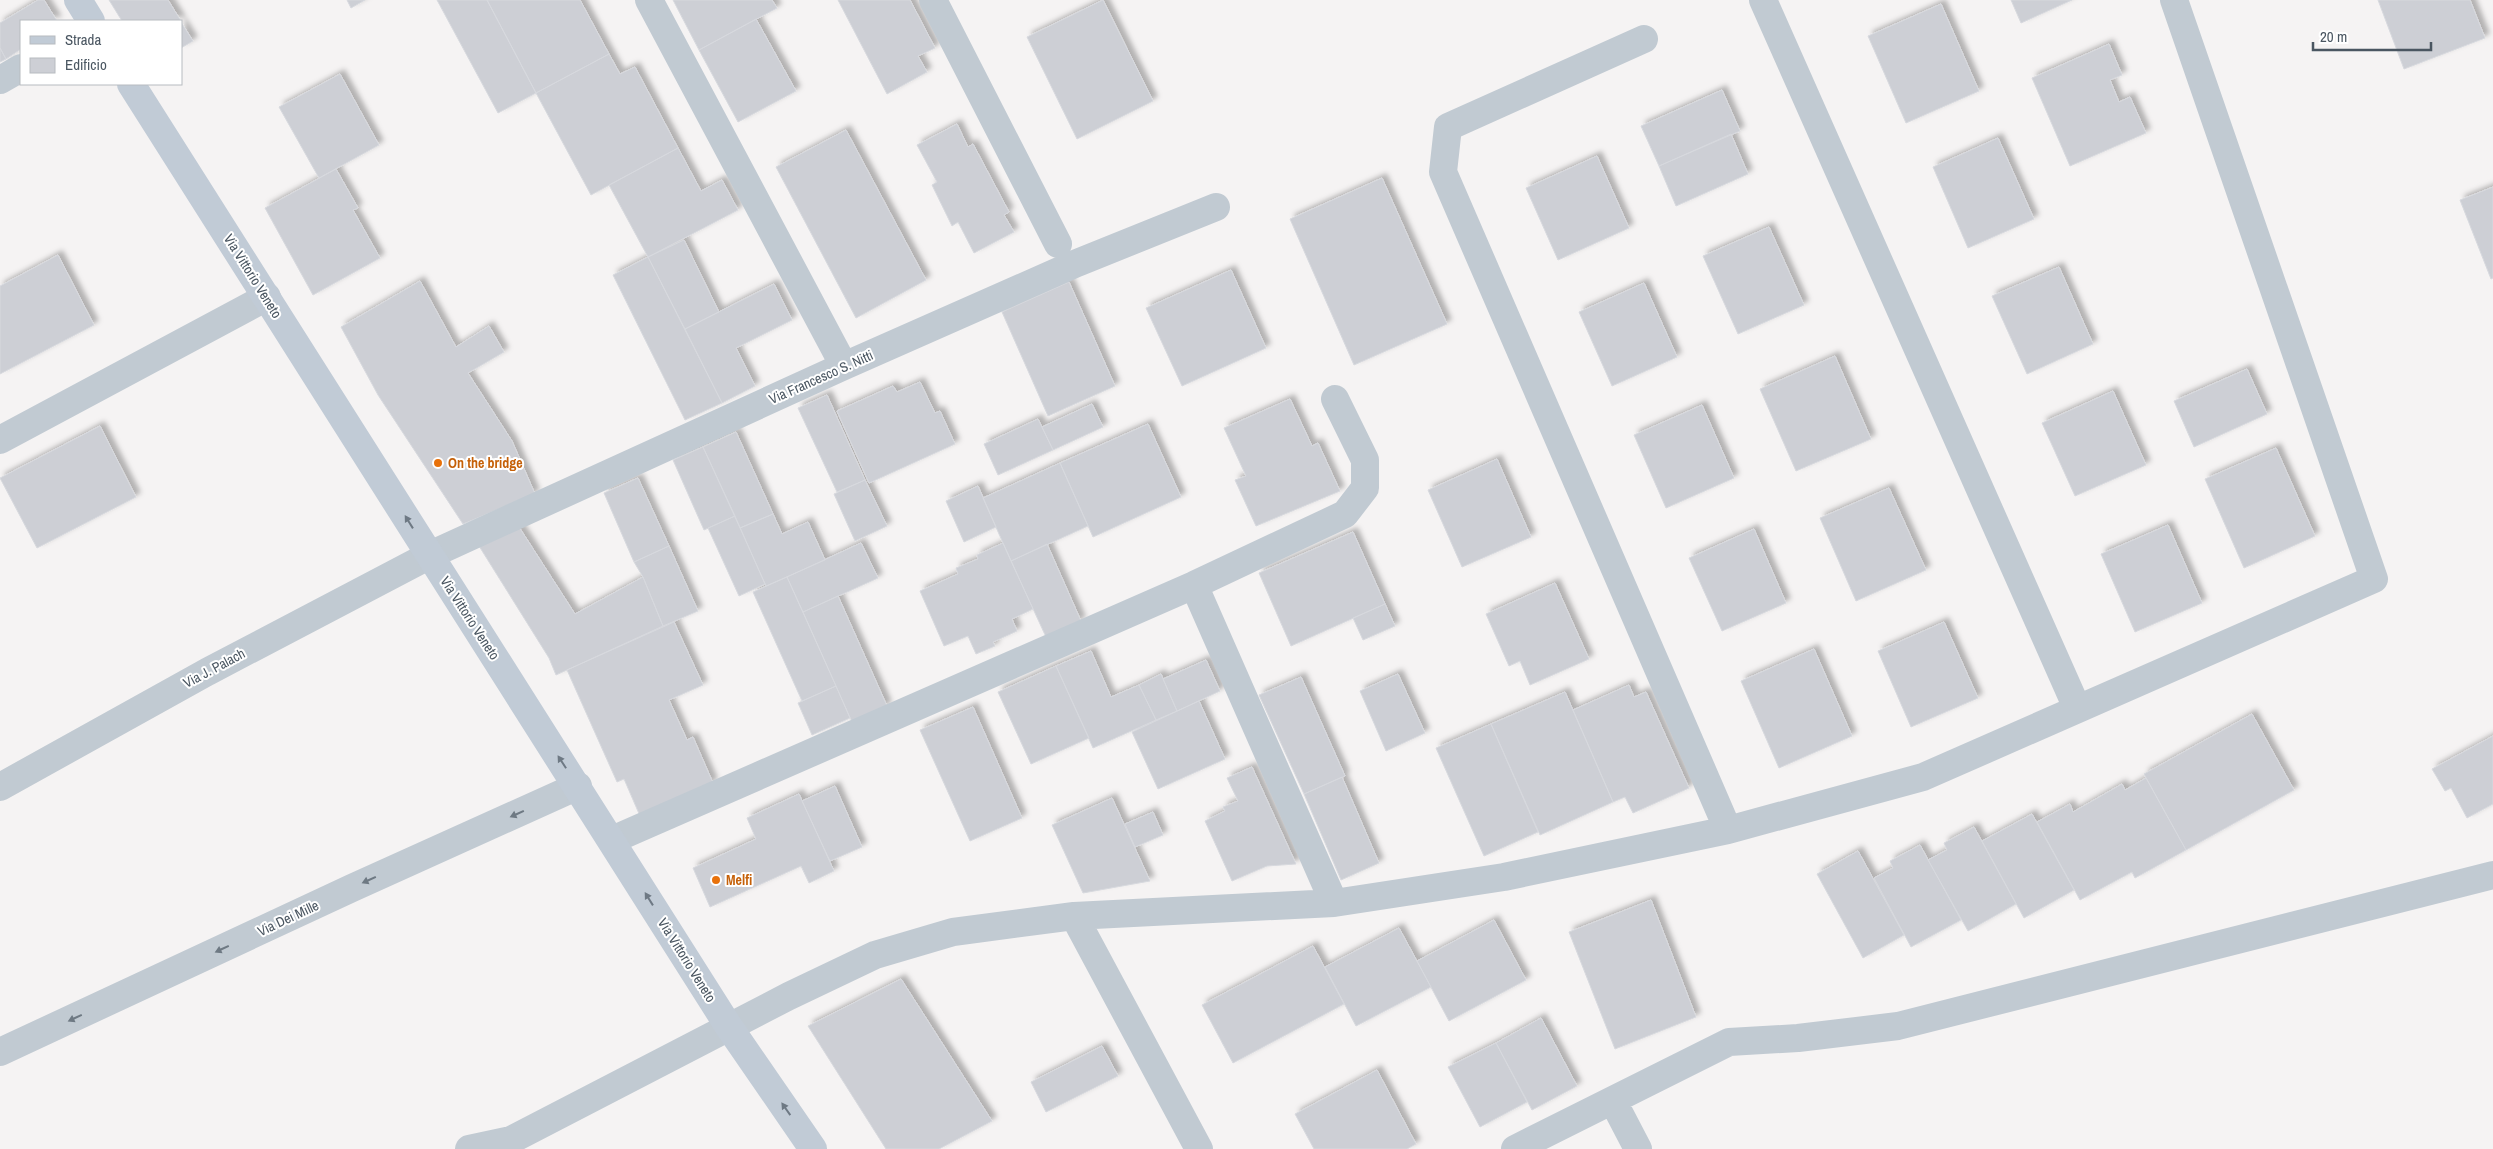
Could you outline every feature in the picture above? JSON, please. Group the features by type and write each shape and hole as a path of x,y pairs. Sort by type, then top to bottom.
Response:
{"street":[{"path":"78,0 90,20"},
{"path":"649,0 844,366"},
{"path":"933,0 1058,244"},
{"path":"1764,0 2077,708"},
{"path":"469,1149 511,1140 729,1027 875,955 953,932 1074,916 1334,903 1504,877 1728,830 1922,777 2374,579 2174,0"},
{"path":"1644,39 1448,127 1443,172 1728,830"},
{"path":"0,80 20,69"},
{"name":"Via Vittorio Veneto","path":"132,85 578,786 729,1027 813,1149"},
{"name":"Via Francesco S. Nitti","path":"430,555 844,366 1077,264 1216,207"},
{"path":"0,440 267,297"},
{"path":"612,840 1194,585 1345,514 1365,488 1365,460 1335,399"},
{"name":"Via J. Palach","path":"0,787 207,672 430,555"},
{"path":"1194,585 1334,903"},
{"name":"Via Dei Mille","path":"0,1052 352,888 578,786"},
{"path":"1515,1149 1729,1042 1798,1038 1898,1026 2493,875"},
{"path":"1074,916 1199,1149"},
{"path":"1613,1101 1638,1149"}],"building":[{"path":"38,0 44,0 56,20 20,20 20,50 6,59 0,48 0,23"},
{"path":"109,0 168,0 180,20 121,20"},
{"path":"347,0 365,0 351,8"},
{"path":"437,0 487,0 536,93 498,113"},
{"path":"487,0 580,0 609,54 536,93"},
{"path":"673,0 772,0 777,8 699,50"},
{"path":"838,0 910,0 935,48 918,56 927,72 887,94"},
{"path":"1103,0 1153,101 1077,139 1027,37"},
{"path":"2011,0 2072,0 2021,23"},
{"path":"2378,0 2470,0 2485,38 2404,69"},
{"path":"1941,4 1979,91 1906,123 1868,36"},
{"path":"756,19 796,91 738,122 699,50"},
{"path":"182,24 193,41 182,47"},
{"path":"2109,44 2122,75 2110,80 2119,102 2130,97 2146,133 2070,166 2032,78"},
{"path":"0,48 6,59 0,62"},
{"path":"609,54 620,74 635,67 678,148 591,195 536,93"},
{"path":"340,74 379,145 319,178 279,107"},
{"path":"1722,90 1740,131 1659,166 1641,126"},
{"path":"957,124 968,147 973,144 1009,212 1004,215 1014,232 974,253 958,222 952,226 932,185 937,182 917,145"},
{"path":"846,130 926,280 856,318 776,167"},
{"path":"1731,134 1748,174 1676,206 1659,166"},
{"path":"1998,138 2034,219 1968,248 1933,167"},
{"path":"678,148 701,191 722,180 738,210 648,257 609,185"},
{"path":"1597,156 1629,228 1558,260 1526,188"},
{"path":"336,169 358,208 353,210 380,258 313,295 265,208"},
{"path":"1382,178 1447,324 1354,365 1290,219"},
{"path":"2493,187 2493,278 2491,279 2460,200"},
{"path":"1769,227 1804,305 1738,334 1703,256"},
{"path":"684,240 719,312 685,329 648,257"},
{"path":"58,255 94,325 0,374 0,286"},
{"path":"648,257 722,403 685,420 613,275"},
{"path":"2059,267 2093,344 2027,374 1992,296"},
{"path":"1231,270 1266,348 1182,386 1146,308"},
{"path":"420,281 456,347 489,326 504,352 468,373 512,441 535,494 463,524 378,395 341,327"},
{"path":"1069,282 1115,386 1048,416 1002,312"},
{"path":"1644,283 1677,357 1612,386 1579,312"},
{"path":"774,284 792,320 736,348 755,386 722,403 685,329"},
{"path":"1835,356 1871,439 1796,471 1760,389"},
{"path":"2247,369 2267,414 2194,447 2174,401"},
{"path":"920,382 935,413 940,411 955,444 869,483 837,411 893,386 897,392"},
{"path":"2113,391 2146,465 2075,496 2042,423"},
{"path":"827,395 865,480 837,492 798,408"},
{"path":"1290,399 1312,446 1318,443 1340,491 1256,526 1235,480 1246,476 1224,428"},
{"path":"1092,404 1103,427 1053,450 1042,427"},
{"path":"1702,405 1734,478 1666,508 1634,435"},
{"path":"1038,419 1053,450 998,475 984,444"},
{"path":"1148,424 1181,497 1093,537 1060,463"},
{"path":"100,426 136,497 37,548 0,478"},
{"path":"736,432 773,514 740,528 703,447"},
{"path":"703,447 735,516 704,530 673,460"},
{"path":"2276,448 2315,536 2244,568 2205,479"},
{"path":"1497,459 1531,537 1462,567 1428,490"},
{"path":"1060,463 1088,526 1011,561 983,498"},
{"path":"638,478 669,546 634,562 604,493"},
{"path":"865,480 887,526 855,541 834,494"},
{"path":"978,486 996,527 964,542 946,501"},
{"path":"1889,488 1926,570 1856,601 1820,518"},
{"path":"773,514 782,534 808,522 825,560 766,586 740,528"},
{"path":"735,516 765,584 739,596 708,528"},
{"path":"2168,525 2202,603 2135,632 2101,554"},
{"path":"519,527 575,614 643,577 663,626 556,675 549,658 479,546"},
{"path":"1754,529 1786,603 1722,631 1689,558"},
{"path":"1353,532 1385,604 1291,646 1259,573"},
{"path":"861,543 878,578 803,612 787,577"},
{"path":"1003,543 1033,609 1012,619 1017,631 993,642 995,646 976,654 968,636 944,646 920,591 958,574 956,568 978,559 977,555"},
{"path":"1047,544 1081,621 1046,637 1011,561"},
{"path":"669,546 698,611 663,626 643,577 634,562"},
{"path":"787,577 836,686 802,701 753,592"},
{"path":"1555,583 1589,659 1530,685 1520,661 1509,666 1486,614"},
{"path":"838,596 887,706 852,722 803,612"},
{"path":"1385,604 1395,626 1363,640 1353,618"},
{"path":"674,622 703,685 669,700 687,740 693,737 713,783 640,816 624,779 617,782 567,670"},
{"path":"1944,622 1978,698 1911,727 1878,651"},
{"path":"1814,649 1852,736 1779,768 1741,681"},
{"path":"1091,651 1111,697 1139,685 1156,720 1093,748 1056,666"},
{"path":"1206,660 1220,691 1177,711 1163,679"},
{"path":"1056,666 1089,738 1031,764 998,692"},
{"path":"1161,674 1177,711 1156,720 1139,685"},
{"path":"1398,674 1425,733 1386,751 1360,691"},
{"path":"1301,677 1345,776 1304,794 1259,695"},
{"path":"1629,685 1634,697 1646,692 1689,788 1633,813 1625,797 1613,802 1573,710"},
{"path":"836,686 850,718 812,735 798,703"},
{"path":"1565,692 1613,802 1540,835 1491,724"},
{"path":"1199,701 1225,759 1158,789 1132,732"},
{"path":"973,707 1022,818 970,841 920,730"},
{"path":"2252,714 2294,790 2186,850 2144,774"},
{"path":"1491,724 1538,832 1484,856 1436,748"},
{"path":"2493,736 2493,804 2467,818 2451,788 2445,791 2432,769"},
{"path":"1252,767 1296,864 1267,866 1232,881 1205,821 1225,811 1223,807 1238,801 1227,778"},
{"path":"1342,777 1379,863 1341,880 1304,794"},
{"path":"2146,778 2186,850 2135,878 2132,872 2080,900 2037,822 2070,804 2073,812 2122,784 2125,790"},
{"path":"835,786 862,847 830,861 802,801"},
{"path":"799,794 834,871 809,883 801,866 710,907 693,868 756,839 747,818"},
{"path":"1112,798 1150,881 1083,893 1052,825"},
{"path":"1153,812 1163,835 1135,847 1125,824"},
{"path":"2032,814 2074,890 2024,918 1982,841"},
{"path":"1974,827 2016,904 1968,931 1928,860 1947,850 1944,843"},
{"path":"1920,845 1961,920 1911,947 1874,878 1893,868 1890,861"},
{"path":"1858,851 1904,935 1863,958 1817,874"},
{"path":"1651,900 1696,1017 1615,1049 1569,932"},
{"path":"1494,920 1526,980 1449,1021 1417,961"},
{"path":"1399,928 1431,987 1356,1026 1325,967"},
{"path":"1313,946 1344,1004 1233,1063 1202,1005"},
{"path":"901,979 992,1121 939,1149 886,1149 808,1026"},
{"path":"1541,1018 1577,1086 1532,1110 1496,1043"},
{"path":"1496,1043 1527,1102 1480,1127 1448,1067"},
{"path":"1102,1046 1118,1076 1046,1112 1031,1082"},
{"path":"1377,1070 1416,1144 1407,1149 1314,1149 1295,1114"}],"place":[{"name":"On the bridge","path":"438,463"},
{"name":"Melfi","path":"716,880"}]}
